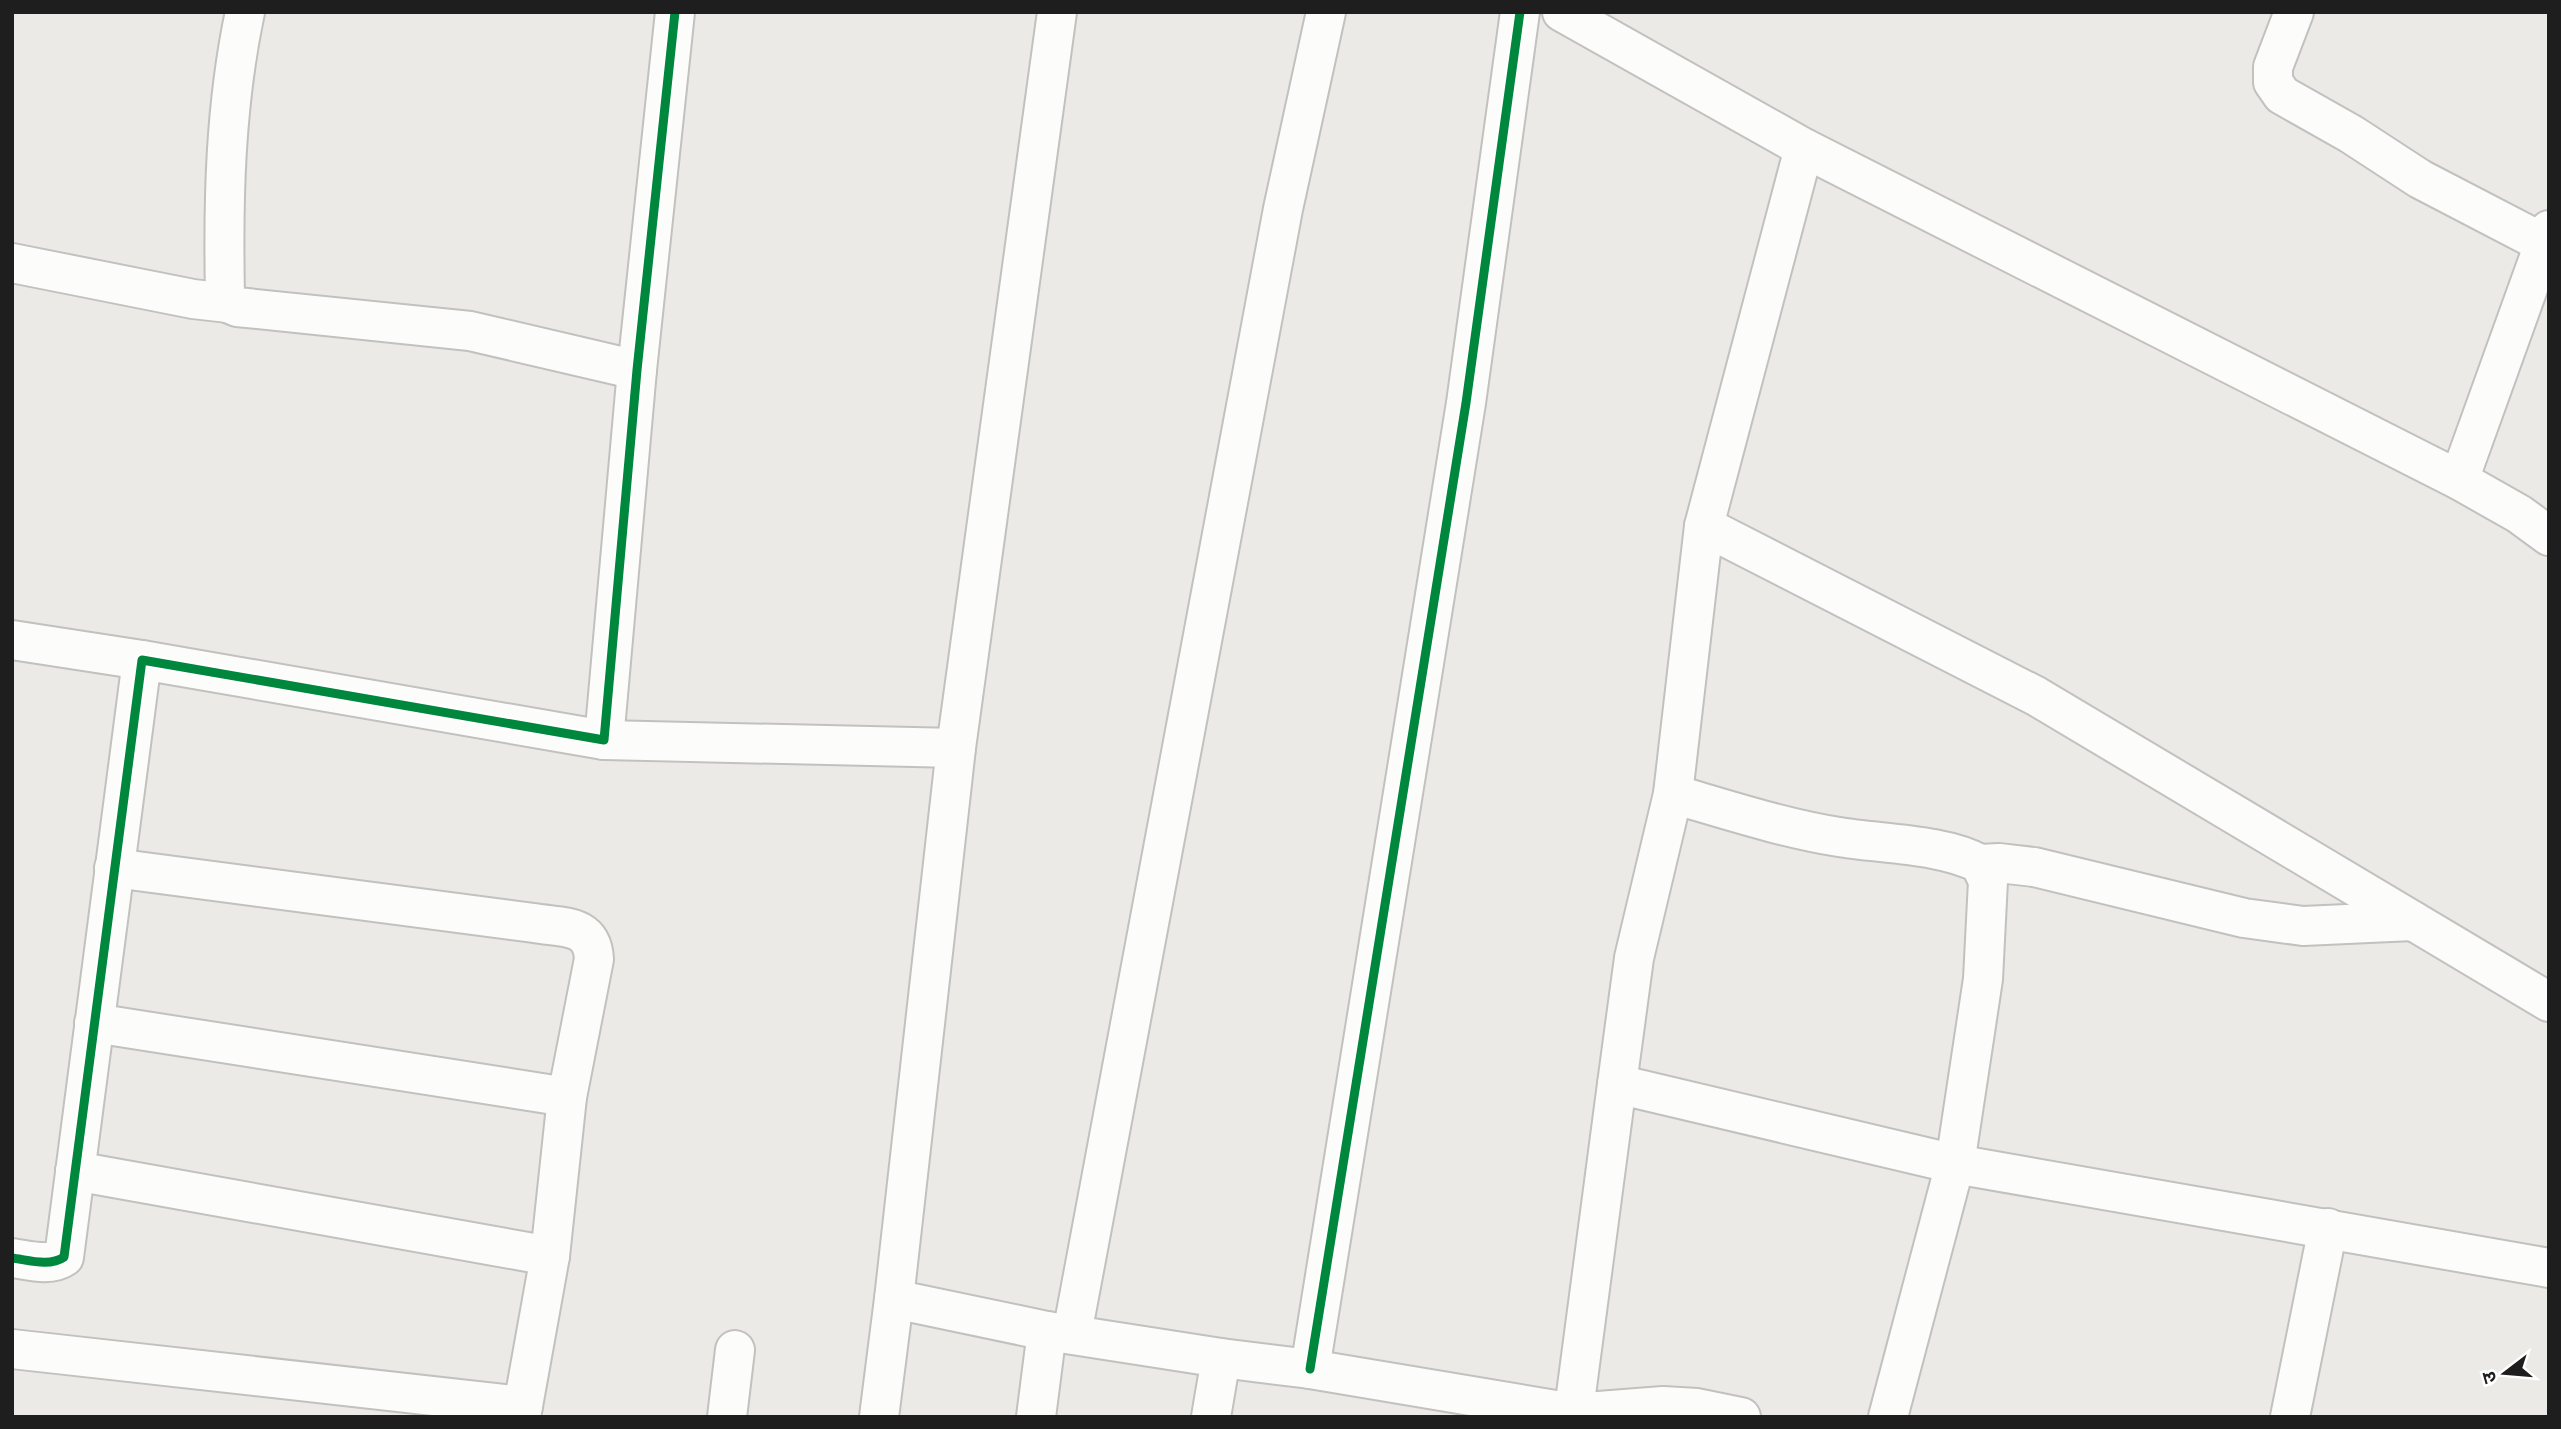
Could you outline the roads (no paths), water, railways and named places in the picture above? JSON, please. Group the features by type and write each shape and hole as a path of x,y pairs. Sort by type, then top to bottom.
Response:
{"street":[{"path":"228,303 225,296 224,167 230,97 245,12"},
{"path":"878,1417 894,1299 956,748 1057,12"},
{"path":"1036,1417 1059,1333 1278,236 1326,12"},
{"path":"1310,1369 1466,404 1520,12"},
{"path":"1562,12 1804,148 2459,480 2519,514 2549,536"},
{"path":"2294,12 2273,66 2273,82 2282,95 2351,134 2420,179 2546,236 2459,480"},
{"path":"604,740 665,17"},
{"path":"1573,1415 1634,958 1673,794 1704,526 1804,148"},
{"path":"12,263 193,299 228,303 237,307 470,331 637,370"},
{"path":"1704,526 2036,696 2549,1002"},
{"path":"12,640 604,740 956,748"},
{"path":"12,1258 44,1262 64,1257 142,660"},
{"path":"1673,794 1766,821 1838,837 1957,854 1980,864 2034,867 2177,903 2268,921 2303,926 2413,921"},
{"path":"1888,1417 1955,1164 1983,979 1988,881 1980,864"},
{"path":"12,1349 522,1411 550,1256 567,1097 594,959 590,939 582,932 114,868"},
{"path":"94,1023 567,1097"},
{"path":"1617,1084 1955,1164 2549,1268"},
{"path":"75,1171 550,1256"},
{"path":"2290,1417 2328,1228"},
{"path":"894,1299 1059,1333 1221,1359 1310,1369 1573,1415 1662,1406 1697,1408 1741,1417"},
{"path":"727,1417 735,1350"},
{"path":"1211,1417 1221,1359"}]}
